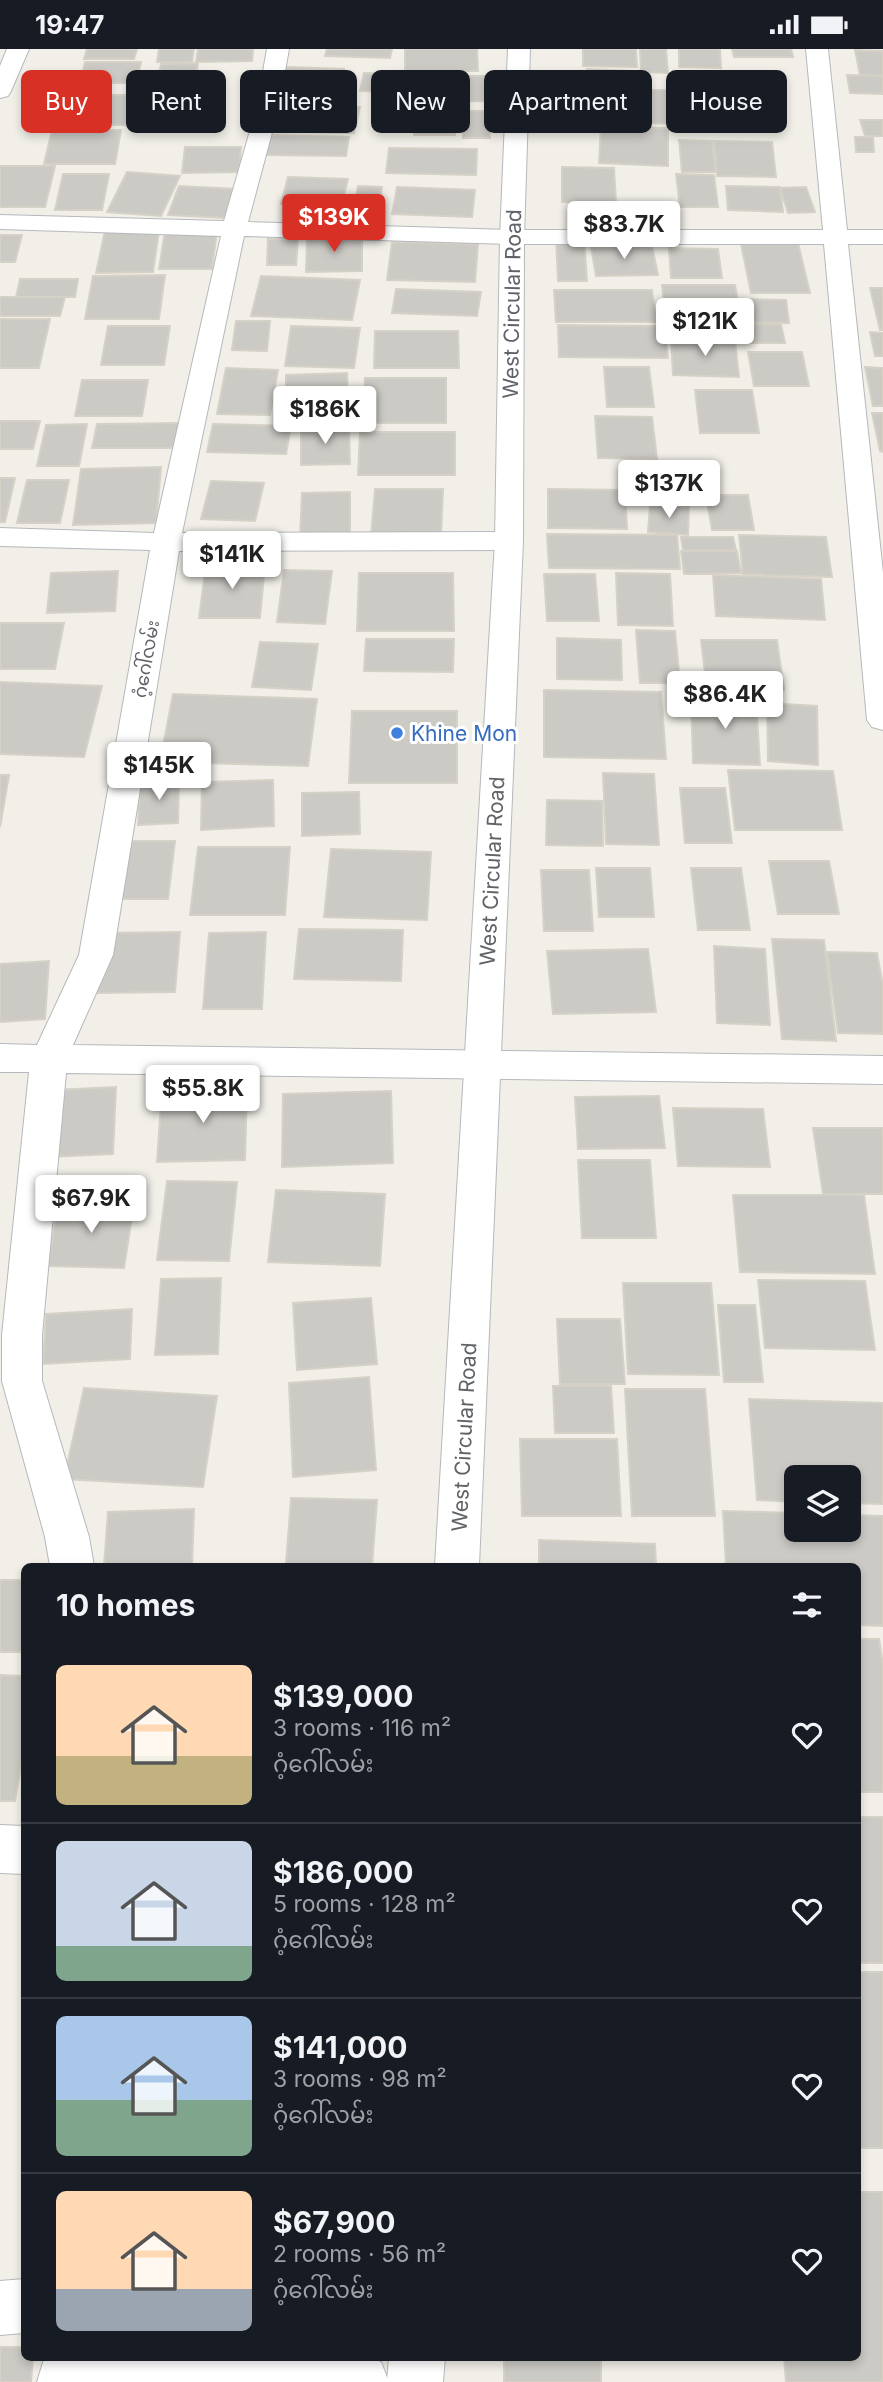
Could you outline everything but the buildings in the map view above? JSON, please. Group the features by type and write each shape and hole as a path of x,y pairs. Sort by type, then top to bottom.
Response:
{"street":[{"path":"0,91 18,49"},
{"name":"ဂံ့ဂေါ်လမ်း","path":"71,1563 22,1381 22,1335 49,1058 96,954 166,542 234,229 267,110 278,49"},
{"name":"West Circular Road","path":"457,1563 509,541 512,237 519,49"},
{"path":"817,49 883,720"},
{"path":"0,222 512,237 883,237"},
{"path":"0,537 166,542 509,541"},
{"path":"0,1058 883,1070"},
{"path":"0,1849 21,1850"},
{"path":"0,2308 21,2306"},
{"path":"415,2382 416,2361"},
{"path":"66,2373 361,2382"}],"place":[{"name":"Khine Mon","path":"397,733"}]}
